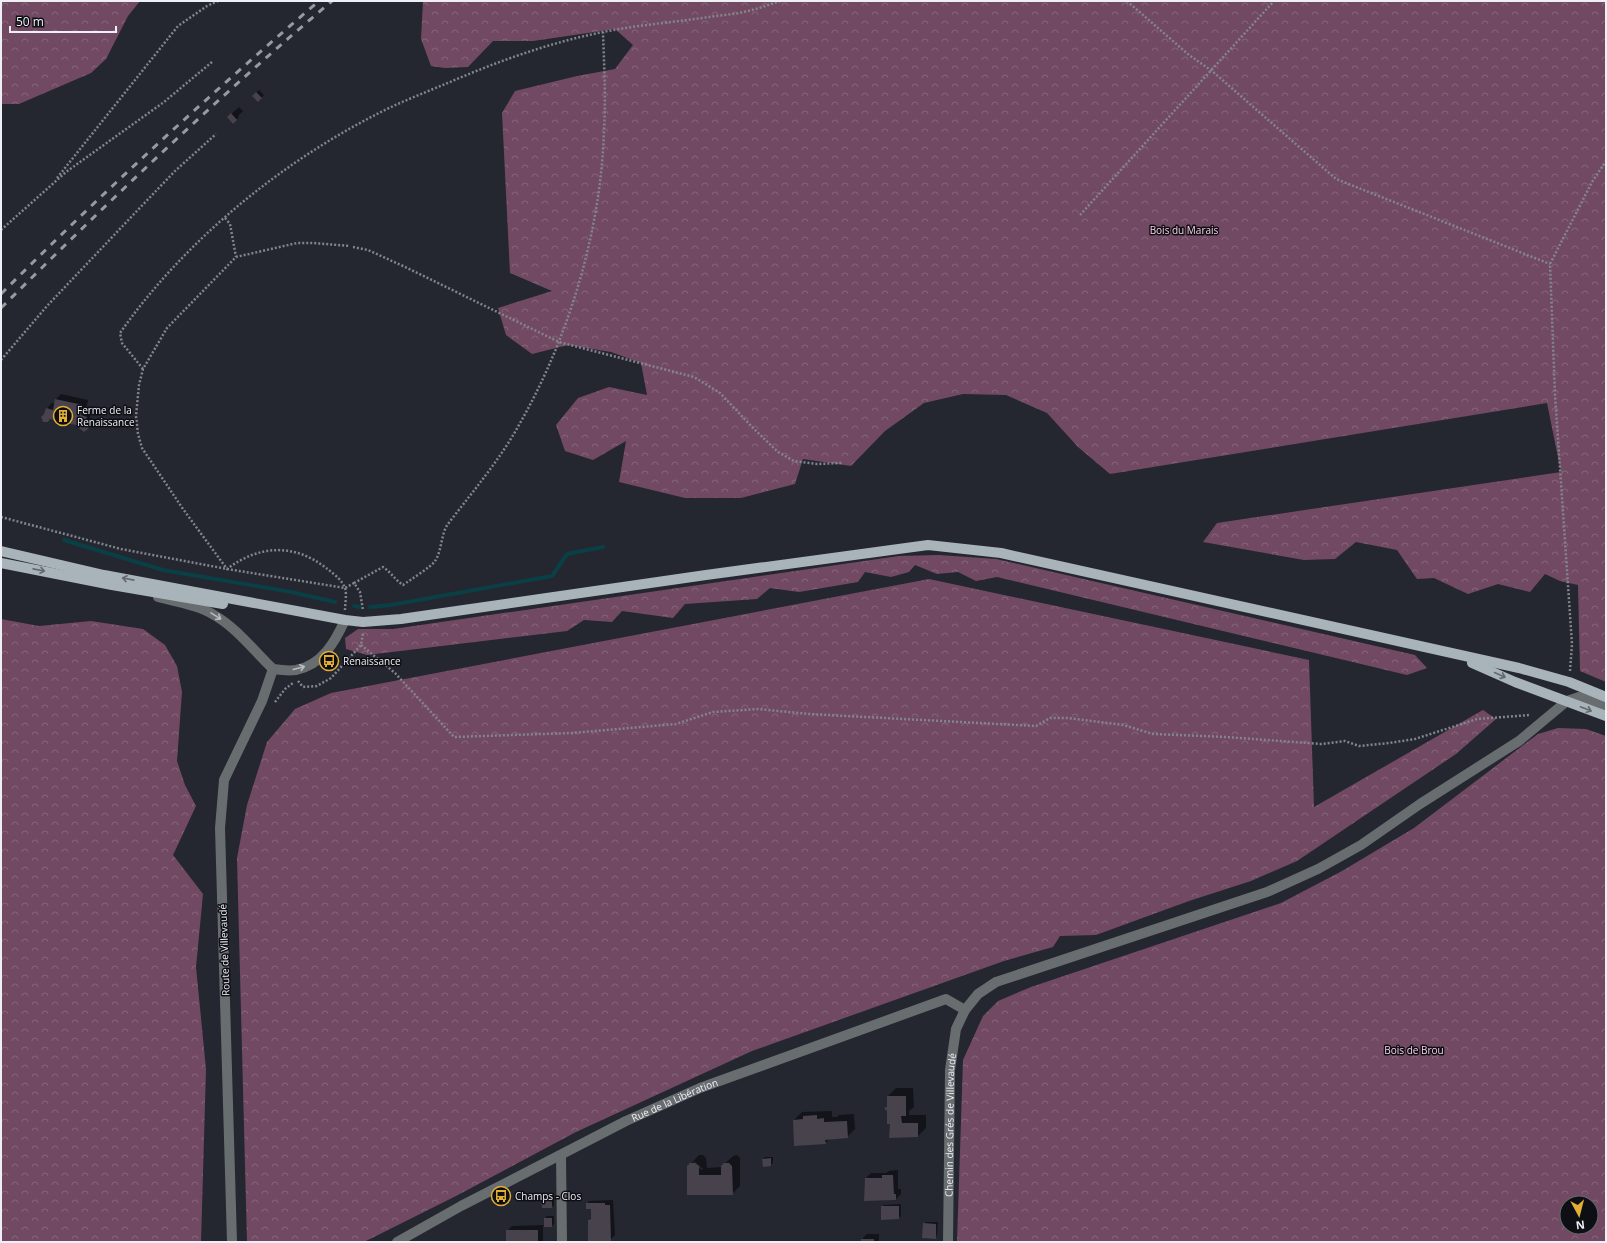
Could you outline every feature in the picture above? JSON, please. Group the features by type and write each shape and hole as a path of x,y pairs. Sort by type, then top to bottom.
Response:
{"main road":[{"path":"1,551 104,575 345,620 363,622 401,619 928,545 1001,553 1518,668 1569,682 1606,697"},
{"path":"1,563 112,585 317,620 345,620"},
{"path":"1452,654 1515,682 1606,716"}],"street":[{"path":"112,585 194,606 213,614 234,628 273,670 296,675 322,657 329,650 345,620"},
{"name":"Route de Villevaudé","path":"232,1242 221,800 224,780 262,702 273,670"},
{"path":"1567,701 1579,697 1606,707"},
{"name":"Chemin des Grés de Villevaudé","path":"948,1242 950,1070 956,1029 965,1010 978,994 996,982 1267,892 1318,869 1361,845 1420,804 1519,741 1567,701"},
{"name":"Rue de la Libération","path":"397,1242 462,1206 626,1121 700,1088 946,1000 965,1010"},
{"path":"561,1155 562,1242"}],"path":[{"path":"52,185 178,26 207,6 218,1"},
{"path":"143,369 122,343 120,333 155,287 182,258 240,203 302,158 387,109 512,57 603,32 743,12 780,1"},
{"path":"1127,1 1188,55 1212,71 1336,179 1550,264"},
{"path":"1080,215 1274,1"},
{"path":"354,583 383,567 389,570 398,582 403,585 435,561 447,525 494,465 512,437 528,409 559,342 582,270 596,206 604,131 603,32"},
{"path":"1,230 66,172 164,102 212,62"},
{"path":"1,360 47,306 134,214 175,171 216,134"},
{"path":"1569,682 1572,644 1555,395 1550,264 1592,182 1606,161"},
{"path":"225,218 230,224 236,257"},
{"path":"227,569 183,509 142,448 138,434 136,416 139,385 143,369 167,328 236,257 297,244 313,243 350,246"},
{"path":"353,247 368,250 403,266 559,342 694,378 720,392 752,428 778,452 794,461 817,464 842,463"},
{"path":"1,518 121,549 227,569 345,588"},
{"path":"227,569 239,561 262,552 274,550 290,551 306,555 335,574 345,588 345,620"},
{"path":"272,708 296,675 303,687 317,686 332,678 361,645 395,673 454,737 572,733 676,724 713,712 758,709 809,714 1036,726 1050,718 1068,718 1123,725 1152,734 1226,737 1321,744 1345,741 1359,746 1415,739 1477,719 1551,714"}],"green space":[{"path":"1,1 140,1 128,16 106,59 91,73 19,104 1,104"},
{"name":"Bois du Marais","path":"423,1 1606,1 1606,682 1580,671 1578,585 1560,581 1545,574 1530,592 1498,584 1468,594 1434,578 1417,579 1397,550 1356,542 1335,559 1304,560 1203,542 1217,523 1561,472 1547,403 1110,474 1078,447 1047,413 1006,395 963,394 924,403 885,431 851,466 803,459 795,484 741,498 685,498 619,482 626,441 593,460 565,451 556,425 578,398 609,387 647,395 641,363 611,352 568,345 532,354 506,335 498,308 552,291 510,273 502,113 515,91 577,76 615,69 633,45 615,29 533,41 493,41 468,67 445,68 431,66 421,39"},
{"path":"939,555 996,559 1415,655 1427,668 1407,675 997,577 976,581 958,572 937,574 915,565 909,572 891,577 865,572 858,582 799,592 770,588 757,599 685,604 673,618 622,611 612,622 584,620 567,631 367,655 346,649 345,638 358,629 393,629 899,556"},
{"path":"929,579 1309,660 1314,807 1483,710 1496,719 1456,754 1297,861 1251,881 1189,901 1096,935 1060,936 1053,947 1004,961 752,1051 576,1132 456,1196 364,1242 247,1242 237,858 247,805 267,742 295,709 331,693"},
{"path":"1,619 39,626 91,621 143,629 165,645 177,666 182,692 177,761 185,785 196,806 173,855 203,894 196,967 206,1069 201,1242 1,1242"},
{"name":"Bois de Brou","path":"1558,728 1586,729 1606,736 1606,1242 957,1242 963,1060 983,1016 998,1001 1031,987 1281,903 1342,871 1414,828 1538,734"}],"building":[{"path":"256,92 262,98 258,102 252,96"},
{"path":"231,113 237,120 233,124 227,117"},
{"name":"Ferme de la Renaissance","path":"55,399 83,405 81,415 87,417 86,423 89,427 88,429 84,432 79,428 80,426 50,419 48,422 43,422 41,417 46,408 53,410"},
{"path":"887,1096 906,1096 906,1116 901,1116 902,1123 918,1123 918,1137 889,1138 890,1124 887,1124 887,1111 884,1108 887,1107"},
{"path":"817,1115 817,1119 824,1118 824,1122 847,1121 848,1138 825,1140 826,1144 794,1146 793,1120 803,1119 803,1116"},
{"path":"771,1158 771,1166 763,1167 762,1159"},
{"path":"690,1163 695,1163 699,1166 699,1175 721,1175 721,1166 724,1163 729,1163 732,1166 733,1195 687,1195 687,1166"},
{"path":"882,1175 893,1175 894,1194 896,1194 896,1200 864,1201 865,1178 882,1178"},
{"path":"541,1195 552,1195 552,1208 542,1208"},
{"path":"586,1203 605,1203 605,1205 610,1205 611,1241 588,1242 588,1220 591,1219 591,1209 586,1209"},
{"path":"881,1206 899,1206 899,1219 881,1220"},
{"path":"544,1218 552,1218 552,1227 544,1227"},
{"path":"923,1223 936,1224 936,1239 922,1238"},
{"path":"506,1230 538,1230 538,1242 506,1242"},
{"path":"861,1239 874,1239 874,1242 861,1242"}],"waterway":[{"path":"64,540 163,570 291,592 335,602"},
{"path":"370,607 391,605 552,576 567,554 603,547"},
{"path":"354,606 360,607"}],"railway":[{"path":"1,294 78,218 157,144 319,1"},
{"path":"1,308 164,151 247,75 332,1"}],"place":[{"name":"Ferme de la Renaissance","path":"63,416"},
{"name":"Renaissance","path":"329,661"},
{"name":"Champs - Clos","path":"501,1196"}]}
